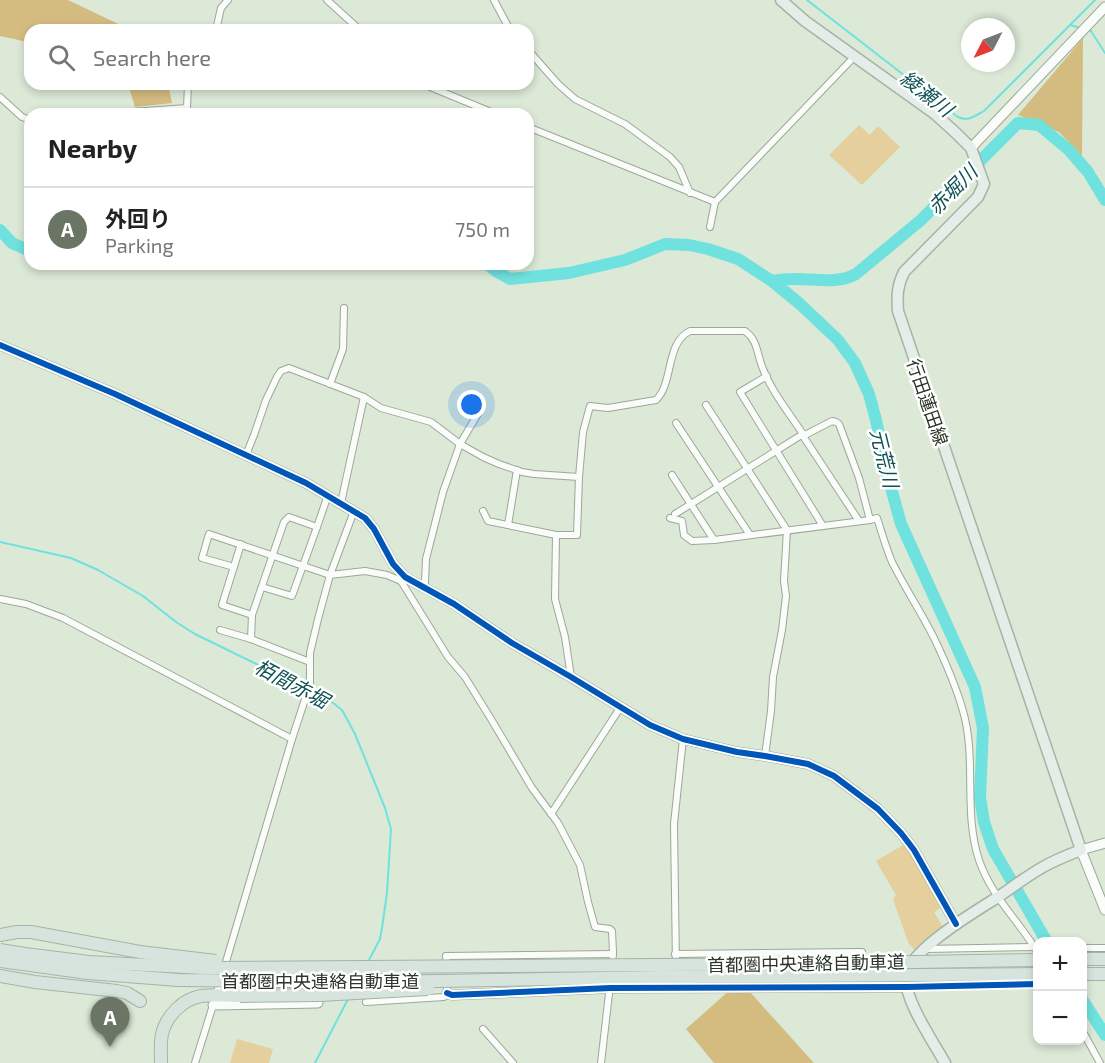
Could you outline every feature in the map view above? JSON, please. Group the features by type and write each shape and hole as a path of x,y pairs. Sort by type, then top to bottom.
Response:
{"highway":[{"path":"0,935 31,932 177,957 237,963 350,968"},
{"name":"首都圏中央連絡自動車道","path":"0,950 89,962 205,968 797,964 1033,953"},
{"path":"1087,959 1105,959"},
{"name":"首都圏中央連絡自動車道","path":"0,962 88,973 178,980 382,982 1033,974"},
{"path":"1087,975 1103,978"},
{"path":"0,976 117,991 127,993 140,1001"},
{"path":"161,1063 162,1036 171,1016 178,1008 202,996 406,991 510,980"}],"main road":[{"name":"行田蓮田線","path":"781,0 805,21 935,114 972,150 984,184 978,197 904,272 898,283 898,311 1081,850"},
{"path":"945,1063 913,1005 905,978 908,968 925,949 956,924 1025,879 1061,858 1081,850"}],"street":[{"path":"217,24 221,8 228,0"},
{"path":"327,0 353,24"},
{"path":"494,0 507,24"},
{"path":"972,150 1105,7"},
{"path":"710,227 715,202 855,56"},
{"path":"534,57 575,99 625,124 670,157 679,167 690,192"},
{"path":"187,108 188,90"},
{"path":"438,90 481,108"},
{"path":"0,97 24,118"},
{"path":"534,129 715,202"},
{"path":"330,384 343,349 344,308"},
{"path":"483,511 488,521 556,535 577,535 583,432 590,406 608,408 659,398 678,342 690,331 745,331 754,340 763,369 774,392 859,521"},
{"path":"0,345 115,394 306,483 369,522 436,639 465,676 532,788 558,823 580,865 595,927 612,931 613,954 601,1063"},
{"path":"246,455 266,400 281,371 289,368 364,397 381,408 431,422 460,444 499,464 534,474 579,477"},
{"path":"767,376 740,392 823,526"},
{"path":"341,503 364,397"},
{"path":"706,405 787,530 784,581 786,596 773,677 765,756"},
{"path":"423,588 426,559 443,492 460,444 479,412"},
{"path":"870,520 859,478 839,424 832,421 777,450 672,516 682,521 684,535 692,541 714,540 870,520 877,518 892,561 935,640 960,704 968,735 972,831 979,861 998,897 1033,949"},
{"path":"676,423 750,535"},
{"path":"508,525 517,470"},
{"path":"672,475 714,540"},
{"path":"262,587 292,596 328,495"},
{"path":"217,992 310,684 309,653 330,574 354,511"},
{"path":"251,639 252,615 284,522 289,518 317,527"},
{"path":"234,567 202,558 209,534 330,574 365,571 403,579 454,604 512,643 650,725 682,739 737,752 808,764 822,770 853,789 878,809 901,833 914,850 956,924"},
{"path":"556,535 555,599 565,637 571,677"},
{"path":"241,544 222,604 252,615"},
{"path":"0,599 26,604 63,618 292,739"},
{"path":"220,630 251,639 310,662"},
{"path":"551,814 620,708"},
{"path":"676,988 674,824 682,739"},
{"path":"1105,843 1081,850 1105,910"},
{"path":"1087,948 1105,948"},
{"path":"925,949 1033,953"},
{"path":"675,954 862,952 865,987"},
{"path":"366,1002 444,997 447,995 446,956 613,954"},
{"path":"447,993 452,995 610,987 907,987 1033,984"},
{"path":"195,1063 213,1003 318,1003"},
{"path":"483,1029 513,1063"},
{"path":"1087,1038 1100,1063"}],"shaded area":[{"path":"0,0 68,0 118,24 24,24 24,41 0,36"},
{"path":"1083,38 1082,156 1059,132 1018,115"},
{"path":"130,90 169,90 172,103 135,107"},
{"path":"859,125 870,135 878,126 900,147 862,185 829,155"},
{"path":"905,844 941,908 934,912 943,927 914,950 908,942 893,899 896,895 876,861"},
{"path":"740,981 814,1063 714,1063 686,1029"},
{"path":"237,1039 273,1049 269,1063 230,1063"}],"waterway":[{"name":"綾瀬川","path":"807,0 958,117 965,119 984,111 1095,0"},
{"path":"1070,25 1081,28"},
{"path":"1087,30 1091,31 1105,53"},
{"name":"赤堀川","path":"772,281 833,280 856,274 921,220 1018,123 1039,125 1069,150 1088,172 1105,200"},
{"name":"元荒川","path":"0,230 12,243 24,248"},
{"name":"元荒川","path":"495,270 510,279 569,273 625,260 665,244 689,245 738,259 772,281 838,340 855,363 869,394 901,524 975,687 983,728 980,797 984,822 993,849 1044,937"},
{"name":"栢間赤堀","path":"0,542 71,558 98,570 143,596 195,634 328,699 342,710 355,734 385,808 391,829 387,893 382,928 380,939 368,962"},
{"name":"栢間赤堀","path":"315,1063 348,999"},
{"name":"元荒川","path":"1087,1007 1105,1035"}],"cycle path":[{"path":"0,345 115,394 306,483 365,518 374,529 393,564 405,577 454,604 512,643 650,725 683,739 737,752 808,764 834,776 878,809 901,833 914,850 956,924"},
{"path":"447,993 452,995 610,988 1033,984"}],"place":[{"name":"外回り","path":"110,1047"}]}
